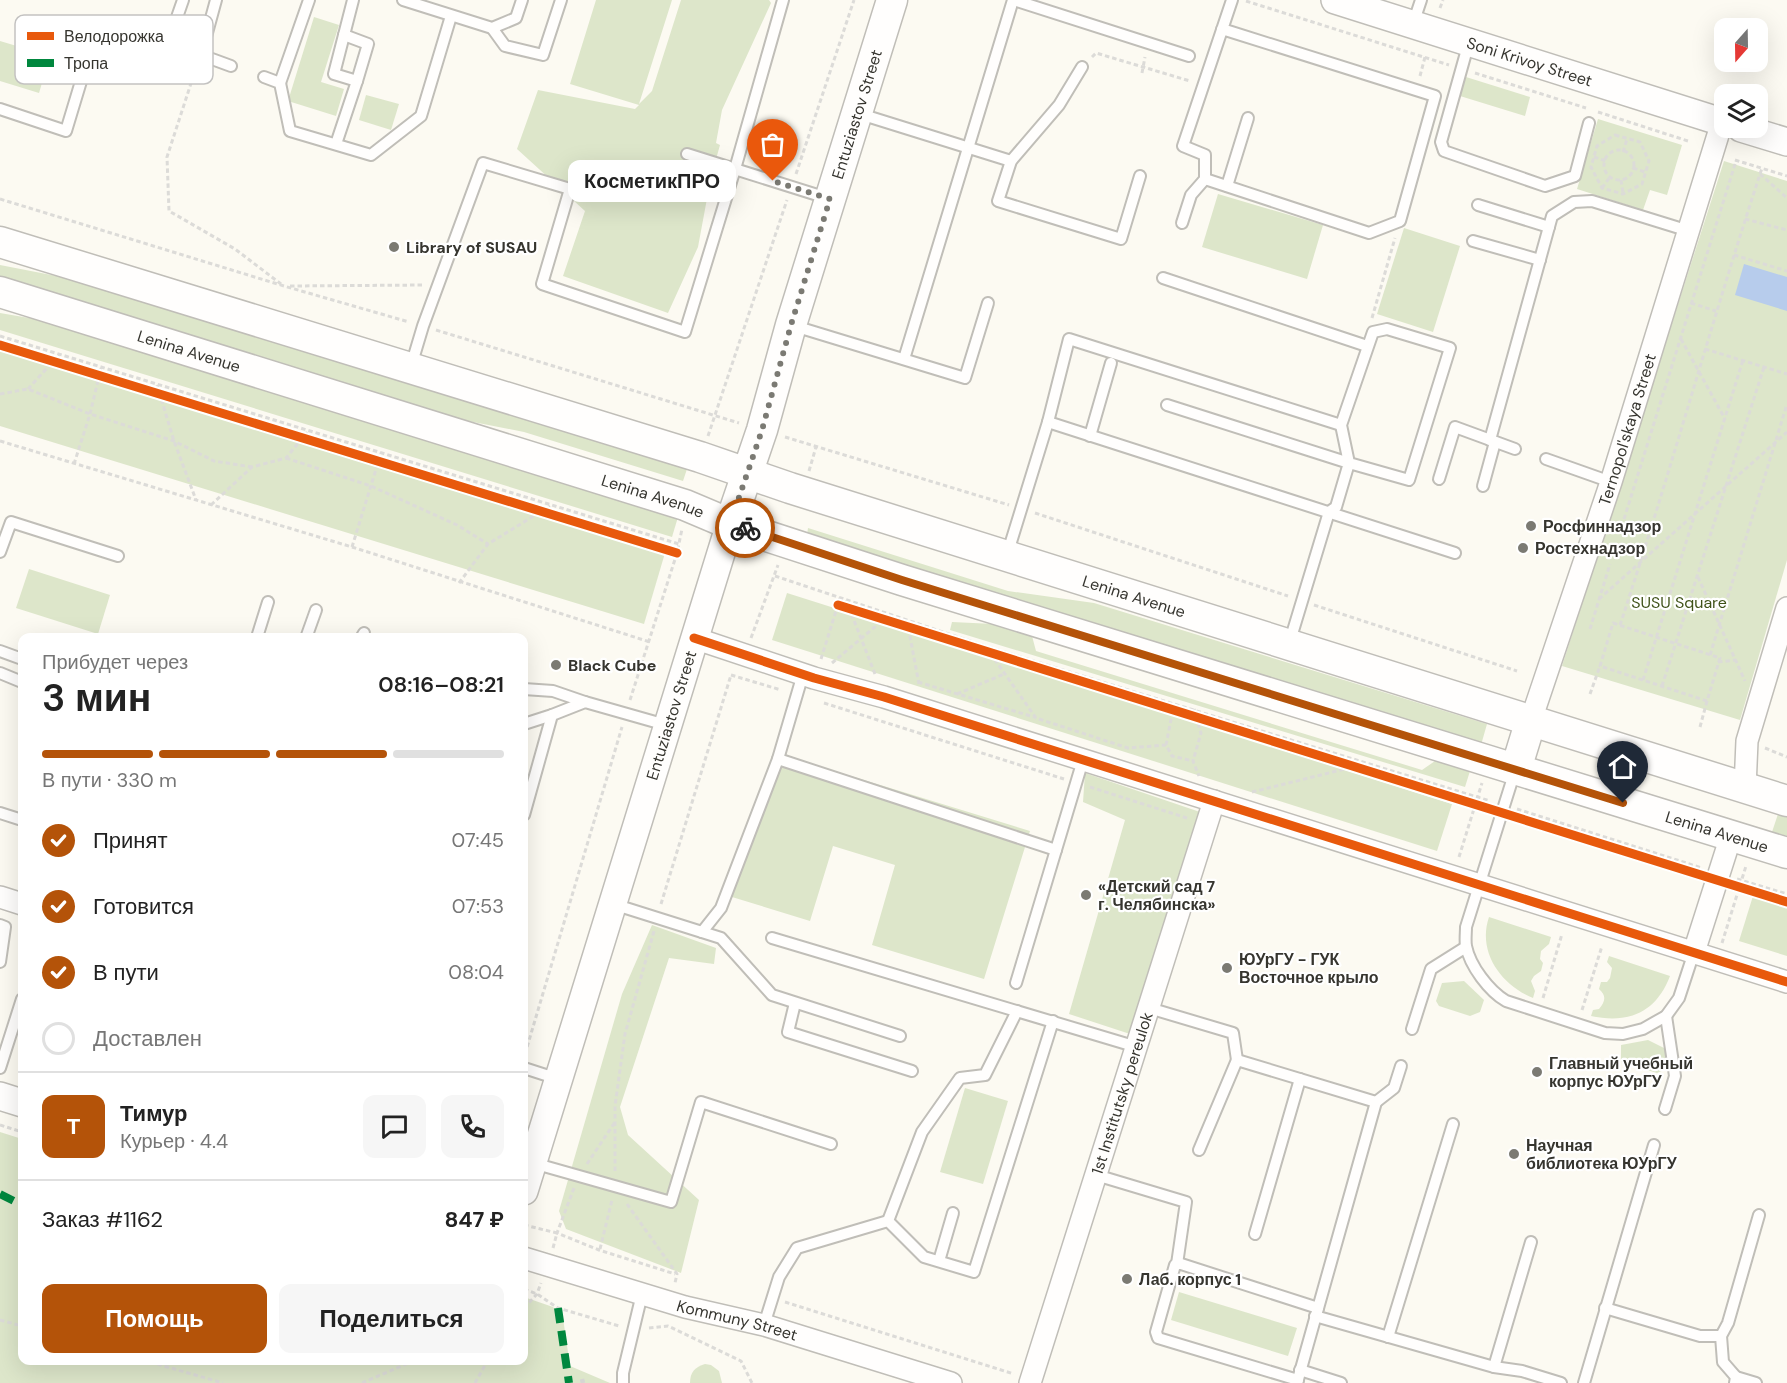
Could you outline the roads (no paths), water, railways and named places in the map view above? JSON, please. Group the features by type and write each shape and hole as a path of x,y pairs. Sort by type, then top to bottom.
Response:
{"main road":[{"name":"Entuziastov Street","path":"730,524 765,420 791,325 892,0"},
{"name":"Lenina Avenue","path":"0,242 700,456 1006,556 1787,801"},
{"name":"Lenina Avenue","path":"0,292 686,505 730,524 902,580 1787,853"},
{"name":"Ternopol'skaya Street","path":"1516,769 1531,720"},
{"path":"1731,836 1745,788"}],"street":[{"name":"Soni Krivoy Street","path":"1335,0 1417,12 1469,42 1714,119"},
{"name":"Soni Krivoy Street","path":"1768,136 1787,142"},
{"name":"Ternopol'skaya Street","path":"1531,720 1611,482 1689,231 1724,138"},
{"name":"Entuziastov Street","path":"528,1177 730,524"},
{"path":"1745,788 1748,741 1787,608"},
{"path":"694,638 1787,982"},
{"name":"1st Institutsky pereulok","path":"1030,1381 1207,824 1211,800"},
{"path":"1694,952 1731,836"},
{"path":"0,897 18,903"},
{"path":"0,1096 18,1102"},
{"name":"Kommuny Street","path":"528,1259 642,1294 764,1325 951,1383"}],"lane":[{"path":"176,15 181,0"},
{"path":"212,15 216,0"},
{"path":"309,0 280,83 291,131 371,155 421,116 452,16"},
{"path":"353,0 334,74 357,81"},
{"path":"403,0 492,28 505,46 543,55 561,0"},
{"path":"492,28 516,18 522,0"},
{"path":"410,368 483,163 570,189 542,284 685,332 735,169 783,0"},
{"path":"904,359 1013,0 1189,56"},
{"path":"1182,223 1191,195 1205,179 1205,155 1184,146 1232,0"},
{"path":"1205,179 1369,233 1400,221 1436,96 1222,30"},
{"path":"336,144 368,44 344,35"},
{"path":"1469,42 1440,142 1441,149 1446,153 1545,186 1575,176 1589,123"},
{"path":"213,59 231,66"},
{"path":"1082,67 1059,105 1011,161 999,201 1121,239 1140,176"},
{"path":"264,77 280,83"},
{"path":"0,109 66,130 80,84"},
{"path":"857,113 1011,161"},
{"path":"1227,186 1248,118"},
{"path":"687,154 830,199"},
{"path":"1483,486 1552,216 1574,202 1592,201 1689,231"},
{"path":"1478,205 1550,227"},
{"path":"1473,241 1540,260"},
{"path":"1163,278 1367,346"},
{"path":"791,325 965,378 988,303"},
{"path":"1167,405 1349,463 1409,480 1450,348 1387,329 1372,332 1341,425 1349,463 1336,507 1329,512 1289,644"},
{"path":"1006,556 1048,422 1069,339 1341,425"},
{"path":"1090,435 1111,363"},
{"path":"1048,422 1455,553"},
{"path":"1439,479 1455,427 1515,449"},
{"path":"1546,459 1611,482"},
{"path":"0,552 10,522 118,556"},
{"path":"258,633 268,602"},
{"path":"308,633 316,610"},
{"path":"0,651 18,658"},
{"path":"0,673 18,680"},
{"path":"702,932 721,908 778,759 797,694 809,676"},
{"path":"528,689 553,691 667,725"},
{"path":"528,723 585,702"},
{"path":"528,801 552,715"},
{"path":"778,759 1056,850"},
{"path":"1016,983 1083,760"},
{"path":"1516,769 1466,927 1466,947 1476,969 1496,995 1506,1001 1578,1025 1605,1033 1623,1034 1643,1029 1666,1016 1679,998 1694,952"},
{"path":"0,813 18,819"},
{"path":"612,904 721,938 772,995 900,1036"},
{"path":"0,926 5,927 0,962"},
{"path":"772,938 1137,1047"},
{"path":"1412,1029 1431,969 1466,947"},
{"path":"795,1003 788,1032 912,1071"},
{"path":"1149,1008 1233,1033 1237,1060 1199,1150"},
{"path":"888,1221 922,1132 960,1078 985,1075 1017,1011"},
{"path":"0,1068 18,1012"},
{"path":"1665,1109 1675,1076 1666,1016"},
{"path":"888,1221 924,1257 974,1272 1053,1021"},
{"path":"1237,1060 1377,1102"},
{"path":"1298,1378 1377,1102 1394,1088 1401,1066"},
{"path":"528,1069 558,1079"},
{"path":"1255,1234 1300,1079"},
{"path":"532,1163 671,1202 701,1102 831,1144"},
{"path":"1388,1337 1453,1124"},
{"path":"1584,1383 1654,1145"},
{"path":"1096,1175 1186,1202 1177,1264 1156,1336 1298,1378 1341,1383"},
{"path":"939,1261 953,1213"},
{"path":"1756,1383 1736,1380 1723,1362 1721,1336 1728,1323 1759,1215"},
{"path":"764,1325 779,1277 796,1248 888,1221"},
{"path":"1494,1367 1531,1242"},
{"path":"1177,1264 1388,1337 1561,1383"},
{"path":"623,1383 623,1373 642,1294"},
{"path":"1605,1308 1700,1336 1721,1336"}],"water":[{"path":"1744,264 1787,277 1787,311 1735,295"}],"railway":[{"path":"582,1379 583,1383"}],"place":[{"name":"КосметикПРО","path":"773,181"},
{"name":"Library of SUSAU","path":"394,247"},
{"name":"Росфиннадзор","path":"1531,526"},
{"name":"Ростехнадзор","path":"1523,548"},
{"name":"Black Cube","path":"556,665"},
{"name":"«Детский сад 7 г. Челябинска»","path":"1086,895"},
{"name":"ЮУрГУ - ГУК Восточное крыло","path":"1227,968"},
{"name":"Главный учебный корпус ЮУрГУ","path":"1537,1072"},
{"name":"Научная библиотека ЮУрГУ","path":"1514,1154"},
{"name":"Лаб. корпус 1","path":"1127,1279"}],"park label":[{"name":"SUSU Square","path":"1679,602"}]}
